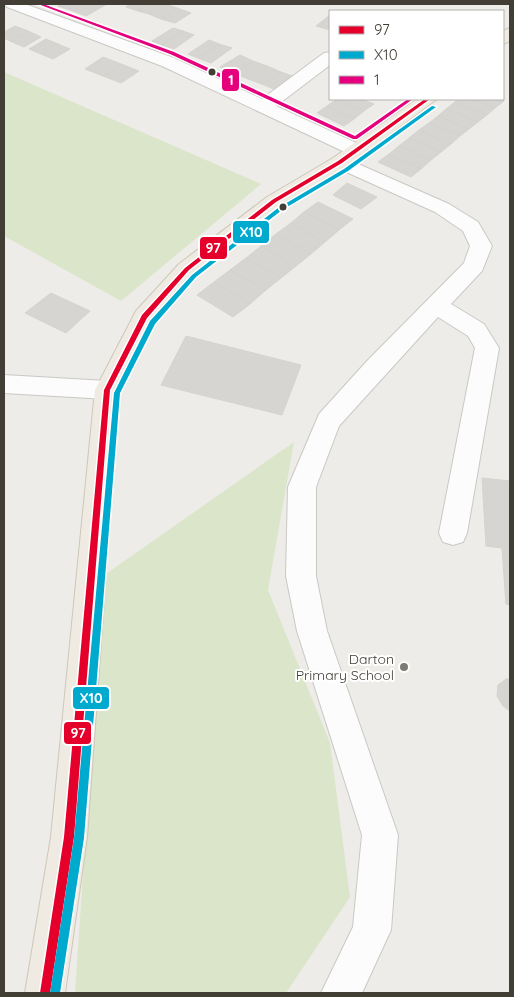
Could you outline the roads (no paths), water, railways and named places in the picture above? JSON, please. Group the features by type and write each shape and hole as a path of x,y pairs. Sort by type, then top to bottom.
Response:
{"main road":[{"path":"44,993 69,837 108,390 144,317 187,269 274,201 348,156 427,100"}],"street":[{"path":"12,4 168,62 264,106 348,156 442,208 471,227 481,246 474,266 395,347 328,421 302,487 300,576 312,631 380,835 372,930 341,993"},
{"path":"264,106 329,58"},
{"path":"435,305 476,330 487,348 453,533"},
{"path":"4,384 108,390"}],"place":[{"name":"Darton Primary School","path":"404,667"}]}
